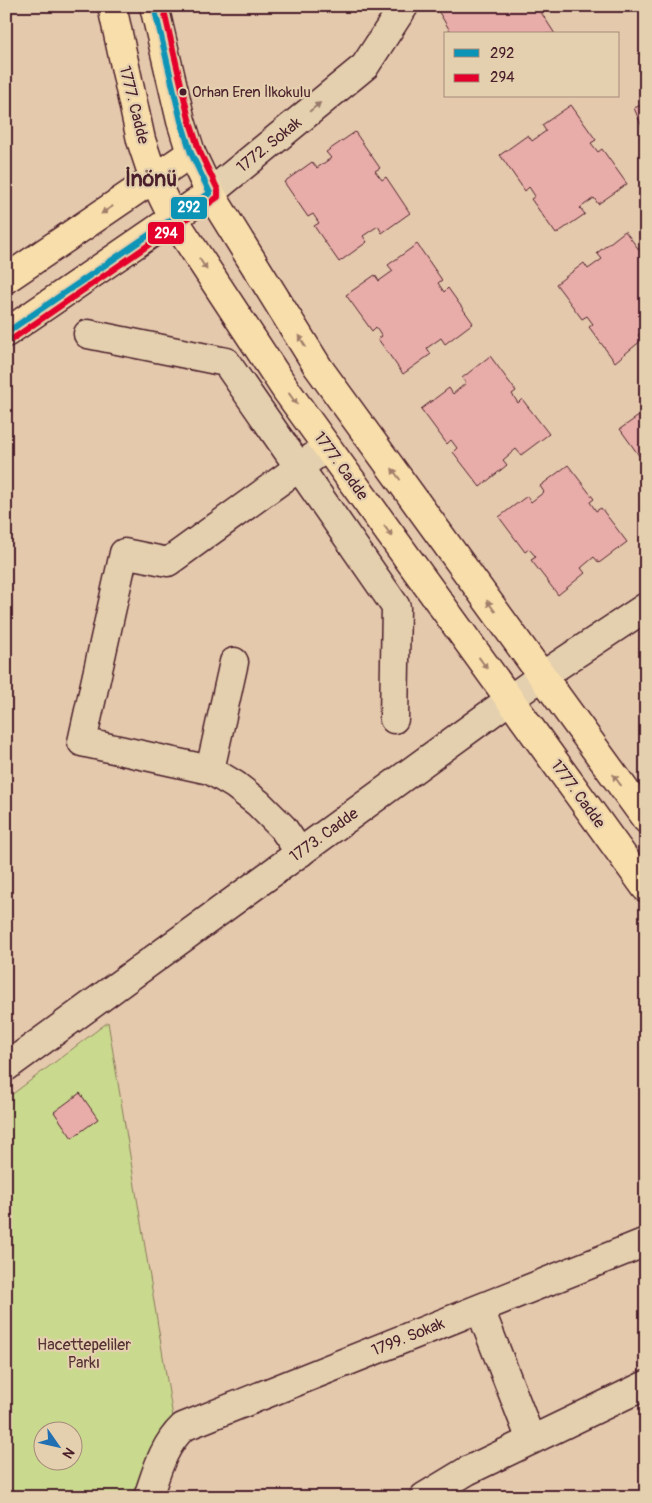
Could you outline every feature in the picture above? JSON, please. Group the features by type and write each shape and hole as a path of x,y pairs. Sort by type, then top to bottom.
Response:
{"main road":[{"name":"1777. Cadde","path":"112,6 128,89 154,179 173,218 286,390 646,888"},
{"path":"154,6 181,121 191,153 210,193 318,367 646,819"},
{"path":"6,279 191,153"},
{"path":"6,333 210,193"}],"street":[{"name":"1772. Sokak","path":"210,193 364,66 404,6"},
{"path":"88,334 226,362 396,607 394,718"},
{"path":"300,852 283,828 258,803 235,785 210,770 82,742 124,553 168,562 327,447"},
{"name":"1773. Cadde","path":"6,1067 542,676 646,607"},
{"path":"210,770 234,662"},
{"name":"1799. Sokak","path":"148,1497 164,1452 172,1437 184,1427 646,1242"},
{"path":"480,1308 531,1440"},
{"path":"424,1497 467,1471 646,1385"}],"green space":[{"name":"Hacettepeliler Parkı","path":"108,1022 173,1417 135,1497 6,1497 6,1099"}],"building":[{"path":"442,6 531,6 535,12 539,9 554,32 451,32 437,9"},
{"path":"646,103 646,136 634,108"},
{"path":"571,105 596,140 591,143 598,152 602,149 627,184 598,204 594,198 580,208 585,214 556,234 531,199 535,196 529,187 525,191 500,155 528,135 532,141 546,131 542,125"},
{"path":"355,132 380,168 375,171 382,180 386,177 410,213 382,233 378,226 363,236 367,242 339,262 314,226 319,223 313,214 308,217 284,182 312,162 317,168 331,158 326,152"},
{"path":"625,231 646,259 646,329 638,335 642,340 615,362 589,327 593,324 587,316 582,319 556,284 584,263 588,269 602,259 597,253"},
{"path":"417,244 442,280 438,283 444,292 448,288 473,323 445,344 441,338 427,348 431,354 403,374 378,339 382,336 376,327 372,331 346,295 375,275 379,281 393,271 388,265"},
{"path":"490,356 516,391 512,394 518,403 522,399 549,434 521,455 516,449 503,460 507,465 480,487 453,452 457,448 451,440 447,444 421,409 449,388 453,394 466,383 462,378"},
{"path":"646,411 646,464 645,464 620,429"},
{"path":"568,465 594,499 590,502 596,511 601,508 627,542 599,563 594,557 581,568 585,573 558,595 531,560 536,557 529,549 525,552 499,517 527,496 531,502 544,492 540,486"},
{"path":"646,650 646,666 639,656"},
{"path":"80,1093 98,1119 72,1138 54,1112"}],"transit line":[{"name":"292","path":"6,333 210,193 191,153 181,121 154,6"},
{"name":"294","path":"11,340 218,197 218,190 199,150 189,119 163,6"}],"place":[{"name":"Orhan Eren İlkokulu","path":"183,92"}],"district":[{"name":"İnönü","path":"151,179"}]}
